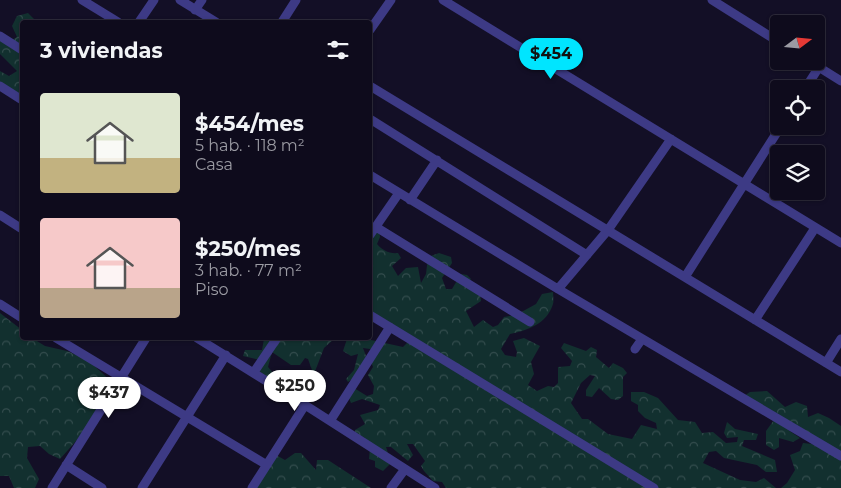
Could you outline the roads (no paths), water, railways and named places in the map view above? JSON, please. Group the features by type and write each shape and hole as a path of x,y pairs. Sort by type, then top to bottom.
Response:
{"street":[{"path":"82,0 115,20"},
{"path":"140,20 154,0"},
{"path":"180,0 212,20"},
{"path":"195,10 202,0"},
{"path":"283,20 296,0"},
{"path":"372,27 391,0"},
{"path":"443,0 841,244"},
{"path":"712,0 770,36"},
{"path":"0,36 20,49"},
{"path":"824,70 841,81"},
{"path":"0,86 20,99"},
{"path":"372,87 841,372"},
{"path":"372,120 587,255"},
{"path":"685,277 775,135"},
{"path":"558,289 608,230 671,139"},
{"path":"410,200 437,160"},
{"path":"372,176 558,289 841,456"},
{"path":"372,232 399,193"},
{"path":"0,215 20,228"},
{"path":"376,227 530,322"},
{"path":"755,320 815,228"},
{"path":"0,304 20,317"},
{"path":"372,316 654,488"},
{"path":"330,421 390,327"},
{"path":"635,349 642,339"},
{"path":"826,363 841,339"},
{"path":"59,340 267,465"},
{"path":"52,488 145,340"},
{"path":"200,340 305,404 435,488"},
{"path":"254,372 276,340"},
{"path":"142,488 226,356"},
{"path":"252,488 305,404"},
{"path":"66,465 102,488"},
{"path":"391,488 405,469"}]}
